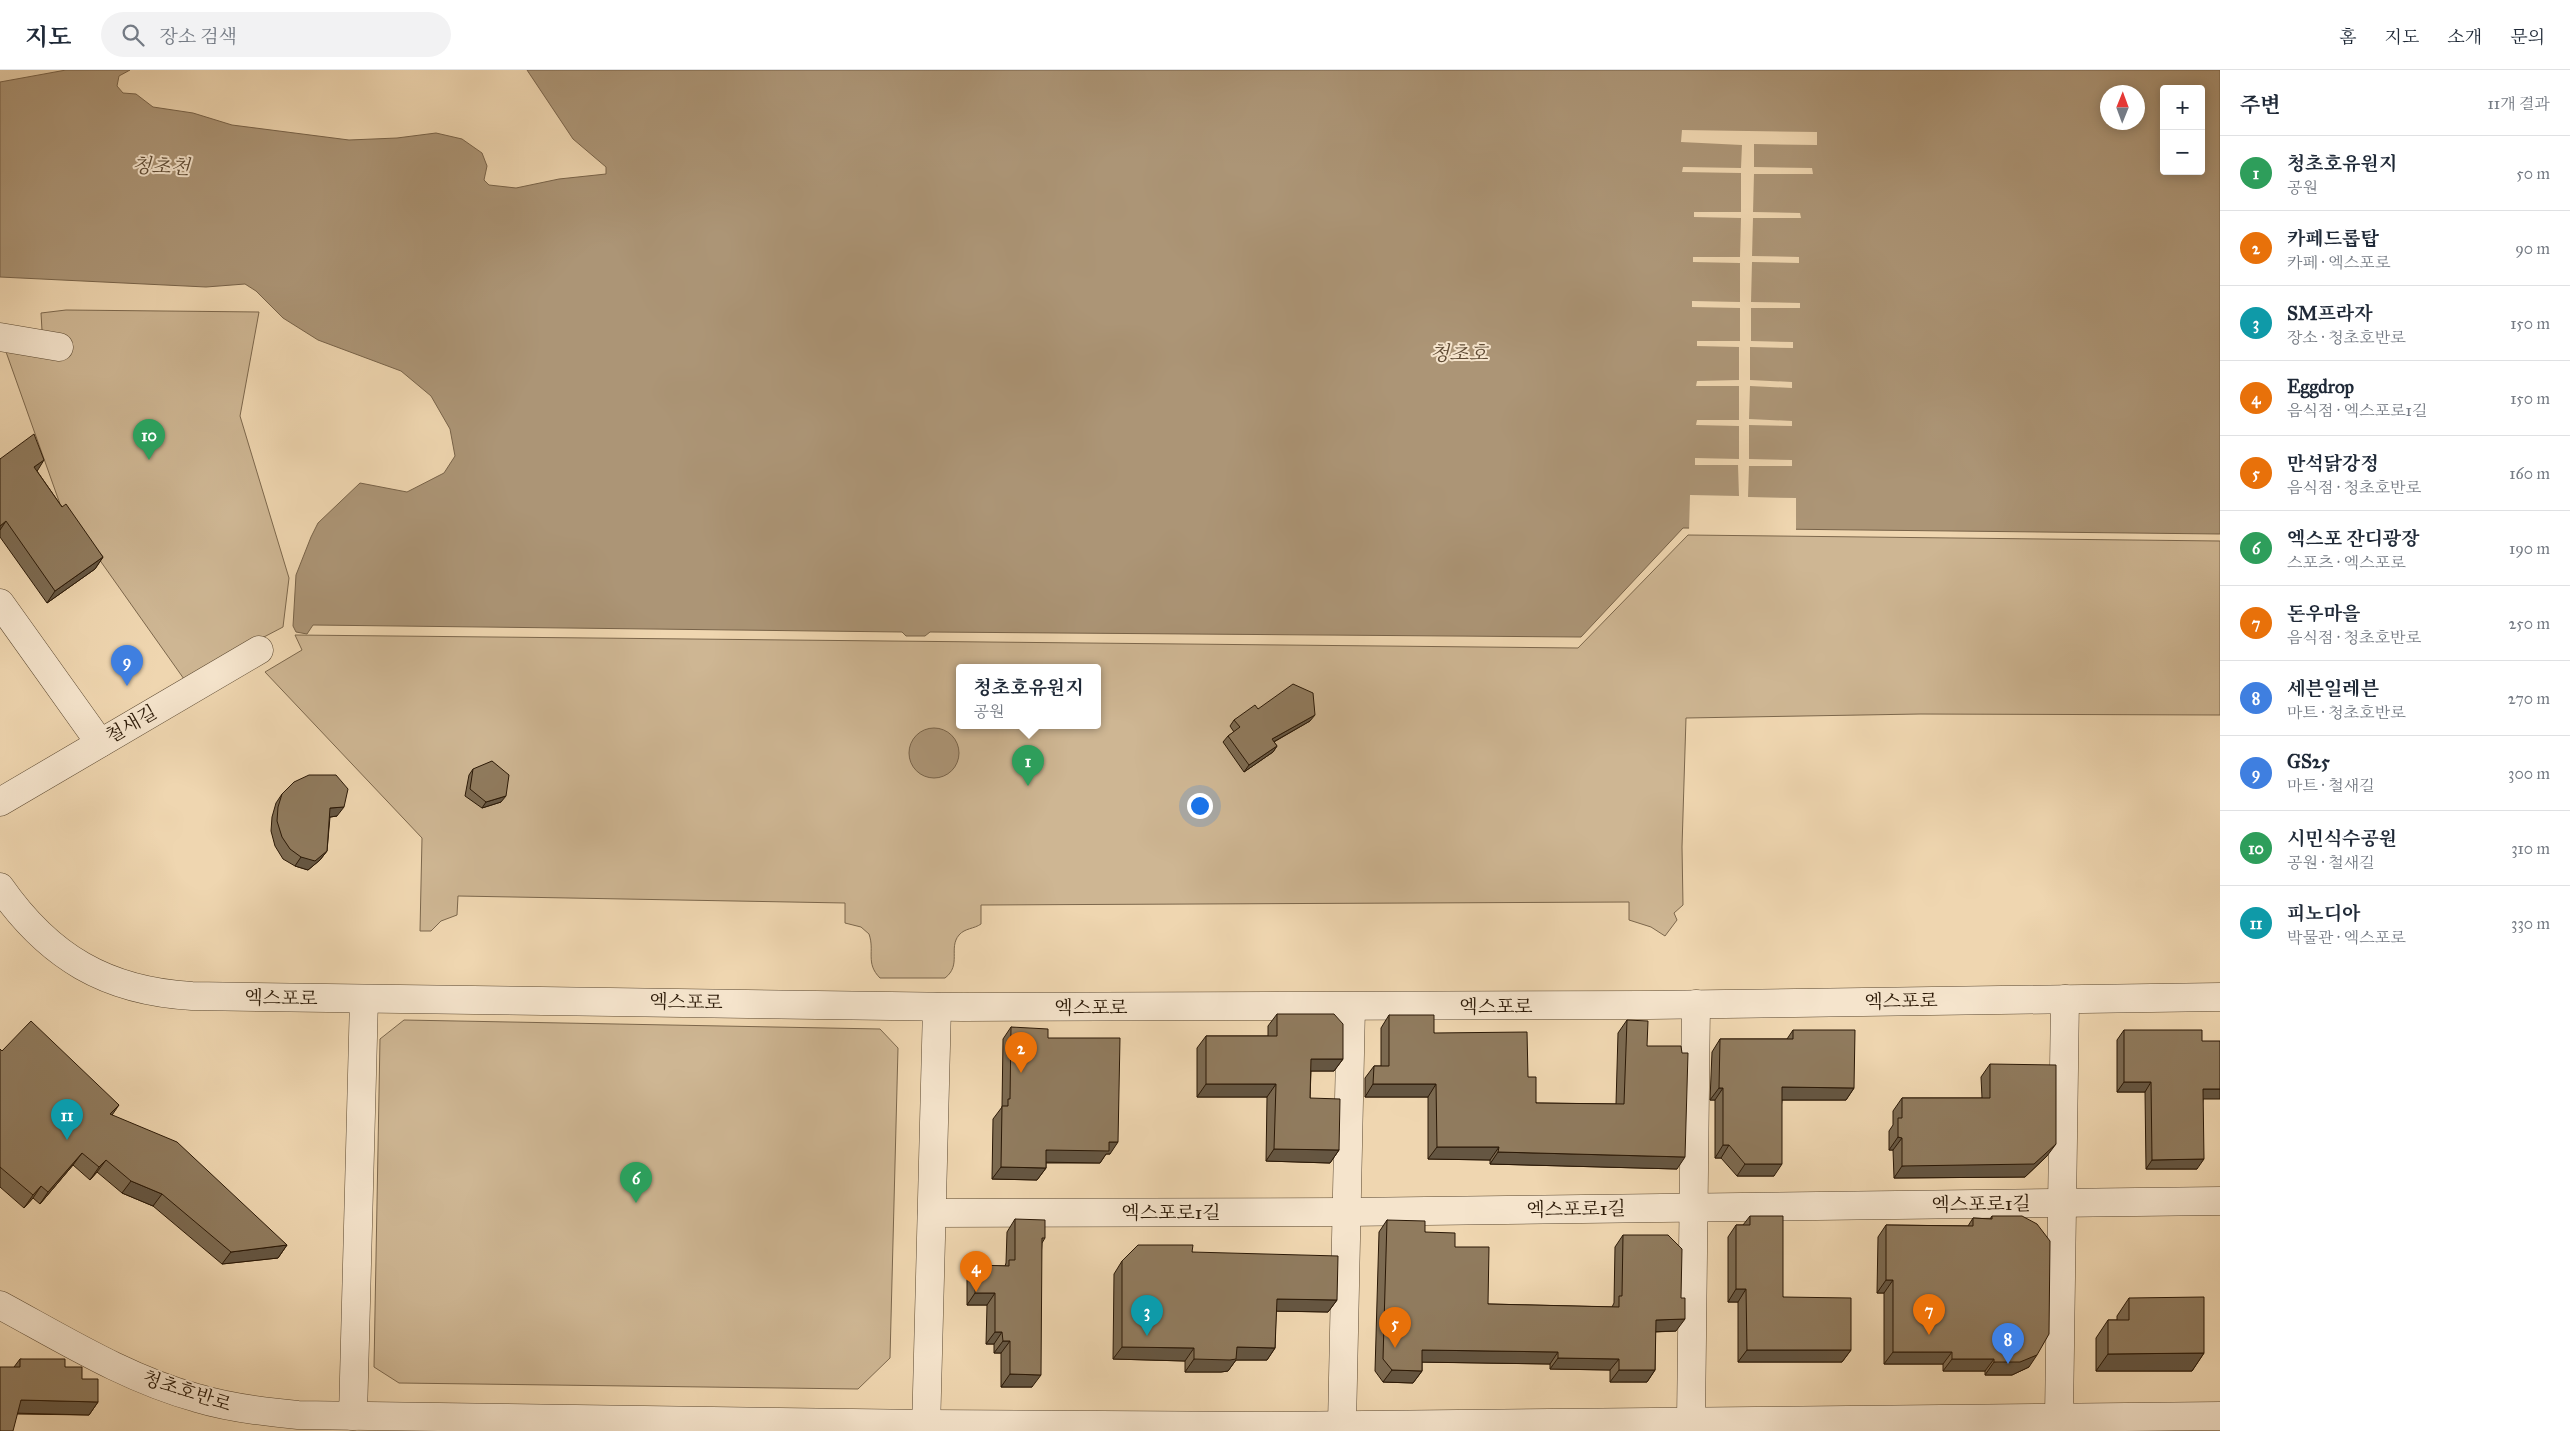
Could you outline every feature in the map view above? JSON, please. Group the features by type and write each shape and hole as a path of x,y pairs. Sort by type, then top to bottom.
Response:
{"street":[{"path":"0,337 59,347"},
{"name":"철새길","path":"0,603 100,743 259,650"},
{"path":"0,802 100,743"},
{"name":"엑스포로","path":"0,887 20,916 42,938 85,968 127,985 171,994 364,999 937,1007 1351,1007 2220,997"},
{"path":"353,1416 364,999"},
{"path":"2059,1417 2064,1203 2065,999"},
{"path":"1691,1421 1696,1004"},
{"path":"926,1428 937,1007"},
{"path":"1342,1425 1351,1007"},
{"name":"엑스포로1길","path":"932,1213 1346,1212 2220,1202"},
{"name":"청초호반로","path":"0,1305 108,1362 149,1381 196,1398 244,1410 298,1415 549,1425 926,1428 1691,1421 1740,1426 2059,1417 2220,1416"}],"shaded area":[{"path":"66,310 259,312 240,416 289,578 283,627 184,679 60,504 5,349 43,348 41,313"},
{"path":"1688,535 2220,541 2220,715 1920,714 1686,718 1682,847 1683,905 1674,913 1677,920 1665,936 1651,927 1629,920 1629,902 981,905 981,924 959,935 955,945 953,968 945,978 880,978 873,967 869,934 861,927 845,923 845,903 458,896 457,915 441,921 431,931 420,931 422,838 265,672 302,650 295,635 1578,648"},
{"path":"404,1020 880,1029 898,1048 890,1358 858,1389 399,1383 374,1367 380,1039"}],"water":[{"name":"청초호","path":"66,70 130,70 119,76 117,86 123,93 136,94 153,107 193,113 232,125 349,140 397,138 436,133 462,139 482,153 487,166 484,180 489,185 516,188 559,179 606,174 606,167 573,139 527,70 2220,70 2220,534 1683,528 1581,637 930,632 925,636 906,636 902,632 313,625 307,634 296,632 293,626 296,575 318,523 360,483 407,492 444,473 455,456 450,429 431,396 401,371 318,340 283,318 256,291 245,284 206,287 0,277 0,82"},
{"path":"929,728 939,728 952,735 959,748 959,758 952,771 939,778 929,778 920,774 913,767 909,758 909,748 913,739 920,732"}],"pier":[{"path":"1682,130 1817,132 1817,145 1754,144 1754,167 1812,168 1813,174 1754,174 1753,212 1800,213 1801,218 1753,218 1752,256 1799,257 1799,263 1752,262 1751,302 1800,303 1800,308 1751,308 1751,341 1793,342 1793,348 1750,347 1750,380 1792,382 1792,388 1750,386 1749,419 1792,421 1792,426 1749,425 1749,459 1792,460 1792,466 1749,466 1748,497 1796,498 1796,532 1689,531 1690,495 1739,496 1738,465 1695,465 1695,458 1739,459 1739,426 1696,425 1697,420 1739,420 1739,386 1696,386 1697,381 1739,380 1739,347 1697,346 1697,341 1740,341 1740,308 1692,307 1692,301 1740,302 1740,263 1693,262 1693,257 1740,257 1741,218 1694,217 1694,212 1741,212 1741,173 1682,172 1683,167 1741,168 1742,145 1681,142"}],"building":[{"path":"34,434 44,460 34,467 62,507 66,504 103,557 55,591 6,521 0,526 0,459"},
{"path":"1293,684 1313,693 1315,715 1272,739 1277,746 1249,765 1228,736 1240,727 1234,720 1255,705 1258,709"},
{"path":"492,761 509,775 506,796 486,802 470,789 473,769"},
{"path":"309,775 336,775 348,789 344,807 330,808 327,851 315,861 301,857 290,849 282,837 277,821 278,807 282,794 294,782"},
{"path":"1277,1014 1334,1014 1343,1024 1343,1059 1311,1059 1310,1098 1340,1099 1339,1150 1274,1149 1276,1084 1206,1084 1206,1036 1277,1036"},
{"path":"1389,1015 1434,1015 1434,1033 1527,1032 1528,1077 1536,1077 1536,1103 1624,1104 1627,1020 1648,1021 1647,1046 1681,1046 1682,1053 1688,1053 1685,1157 1498,1152 1499,1147 1437,1147 1436,1084 1373,1084 1374,1066 1389,1066"},
{"path":"31,1021 119,1105 110,1114 177,1142 287,1245 231,1252 162,1194 131,1181 106,1160 99,1167 82,1153 48,1192 41,1186 33,1195 0,1167 0,1049 2,1051"},
{"path":"1011,1027 1048,1029 1048,1038 1120,1038 1118,1142 1109,1142 1109,1151 1046,1150 1046,1168 1001,1167 1002,1106 1008,1106 1008,1099 1010,1099"},
{"path":"1793,1030 1855,1030 1854,1088 1782,1087 1782,1164 1745,1164 1729,1145 1723,1145 1723,1088 1719,1088 1720,1039 1793,1039"},
{"path":"2124,1030 2202,1030 2202,1041 2220,1041 2220,1089 2203,1089 2204,1159 2152,1160 2151,1082 2124,1082"},
{"path":"1990,1064 2056,1065 2056,1144 2034,1164 1902,1166 1902,1138 1898,1137 1898,1118 1902,1118 1902,1098 1990,1098"},
{"path":"1750,1216 1783,1216 1783,1297 1851,1298 1851,1350 1747,1350 1746,1289 1736,1289 1736,1225 1750,1225"},
{"path":"1992,1216 2022,1216 2037,1224 2050,1241 2049,1334 2037,1355 2020,1362 1994,1362 1994,1359 1952,1359 1952,1352 1893,1352 1893,1280 1886,1280 1886,1225 1973,1226 1973,1218 1992,1219"},
{"path":"1015,1219 1045,1220 1045,1238 1042,1238 1041,1375 1010,1374 1010,1341 1003,1341 1002,1332 995,1332 995,1293 975,1293 976,1265 1009,1266 1009,1260 1015,1260"},
{"path":"1387,1220 1425,1221 1425,1232 1455,1233 1455,1247 1489,1247 1488,1304 1619,1307 1619,1296 1622,1296 1623,1235 1668,1235 1682,1249 1681,1298 1685,1298 1685,1319 1656,1320 1655,1370 1619,1370 1619,1359 1558,1358 1558,1352 1422,1350 1422,1371 1392,1370 1383,1359"},
{"path":"1138,1245 1193,1245 1192,1252 1338,1256 1337,1300 1277,1299 1275,1348 1237,1347 1236,1359 1194,1359 1194,1348 1122,1347 1122,1261"},
{"path":"2204,1297 2204,1353 2108,1354 2108,1320 2129,1320 2129,1298"},
{"path":"20,1359 65,1359 65,1367 82,1367 82,1379 98,1379 98,1402 21,1400 13,1431 0,1431 0,1367 20,1367"}],"place":[{"name":"시민식수공원","path":"149,460"},
{"name":"GS25","path":"127,686"},
{"name":"청초호유원지","path":"1028,786"},
{"name":"카페드롭탑","path":"1021,1073"},
{"name":"피노디아","path":"67,1140"},
{"name":"엑스포 잔디광장","path":"636,1203"},
{"name":"Eggdrop","path":"976,1292"},
{"name":"돈우마을","path":"1929,1335"},
{"name":"SM프라자","path":"1147,1336"},
{"name":"만석닭강정","path":"1395,1348"},
{"name":"세븐일레븐","path":"2008,1364"}],"water label":[{"name":"청초천","path":"161,166"}]}
